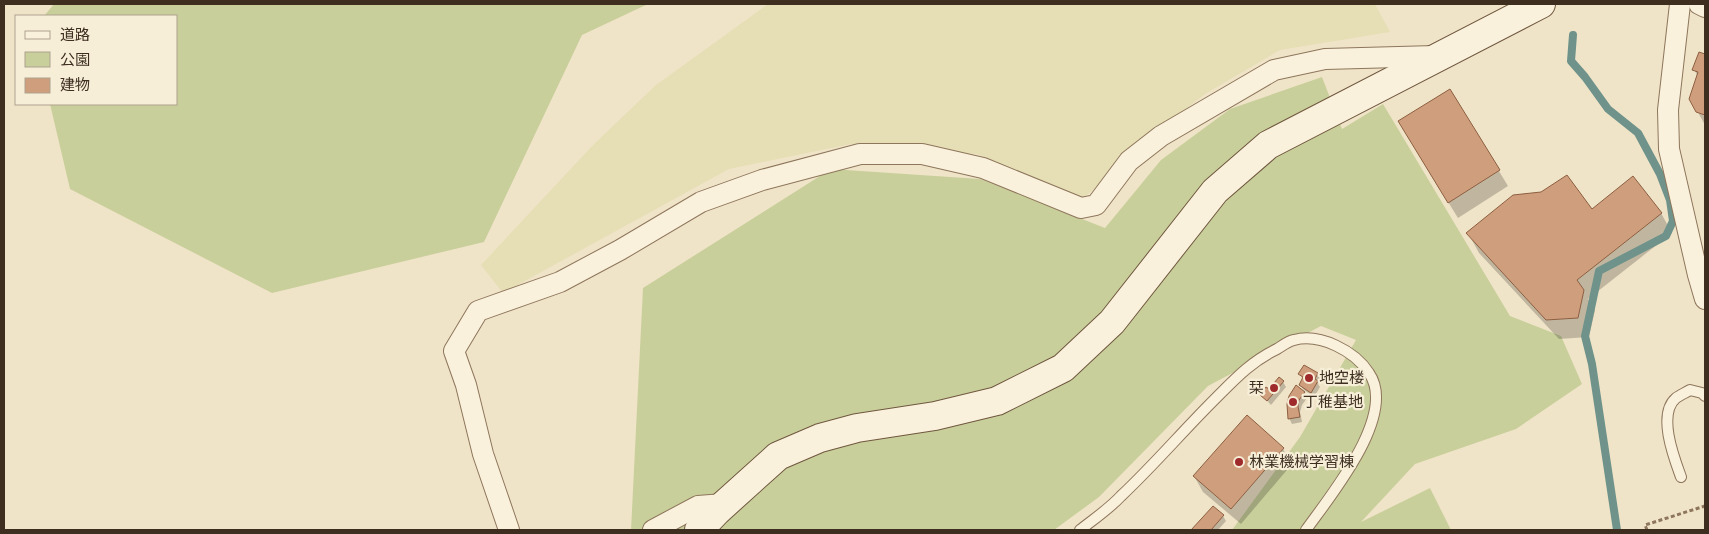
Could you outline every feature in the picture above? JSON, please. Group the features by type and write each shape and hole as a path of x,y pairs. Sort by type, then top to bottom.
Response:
{"street":[{"path":"699,530 724,504 778,456 820,438 857,428 935,416 997,401 1063,368 1112,322 1215,191 1268,144 1541,4"},
{"path":"1680,4 1668,110 1669,148 1705,299"},
{"path":"1699,4 1705,7"},
{"path":"509,530 483,454 466,385 454,351 478,312 560,282 620,250 701,202 762,180 860,154 922,154 984,168 1081,208 1096,205 1129,161 1161,136 1274,70 1325,59 1440,55"},
{"path":"653,530 698,506 724,504"}],"lane":[{"path":"1080,530 1120,498 1247,367 1294,340 1313,339 1329,342 1359,361 1370,374 1376,389 1373,420 1367,436 1355,458 1306,530"},
{"path":"1681,477 1671,451 1667,428 1670,408 1675,399 1690,390 1702,393 1705,396"}],"path":[{"path":"1648,530 1645,525 1705,506"}],"shaded area":[{"path":"768,4 1375,4 1390,32 1280,50 1205,94 1124,157 1100,184 1082,199 977,154 851,144 729,169 503,293 481,265 594,144 656,85"}],"green space":[{"path":"54,4 648,4 582,35 484,242 272,293 70,189 50,105 178,105 178,15 45,15"},
{"path":"1322,77 1342,129 1383,104 1510,316 1561,336 1582,384 1516,429 1415,464 1361,522 1430,488 1451,530 1232,530 1300,437 1356,340 1321,326 1208,386 1099,497 1054,530 631,530 643,288 831,169 980,179 1105,228 1161,160 1230,109"}],"building":[{"path":"1699,52 1705,54 1705,115 1696,112 1689,99 1698,72 1692,70"},
{"path":"1450,89 1500,170 1448,203 1398,121"},
{"path":"1567,175 1592,209 1633,176 1662,213 1577,280 1584,290 1578,318 1546,320 1466,233 1513,195 1541,192"},
{"name":"地空楼","path":"1304,365 1318,373 1315,379 1318,381 1311,393 1299,385 1303,377 1298,374"},
{"name":"栞","path":"1279,377 1284,381 1267,401 1260,395 1266,387 1269,389"},
{"name":"丁稚基地","path":"1296,385 1305,392 1299,400 1300,417 1288,419 1287,404 1289,396"},
{"name":"林業機械学習棟","path":"1247,415 1284,448 1231,509 1193,476"},
{"path":"1213,506 1224,515 1211,530 1191,530"}],"waterway":[{"path":"1573,35 1571,61 1608,109 1638,133 1660,174 1670,200 1673,221 1666,236 1599,271 1585,336 1592,364 1617,530"}],"place":[{"name":"地空楼","path":"1309,378"},
{"name":"栞","path":"1274,388"},
{"name":"丁稚基地","path":"1293,402"},
{"name":"林業機械学習棟","path":"1239,462"}]}
